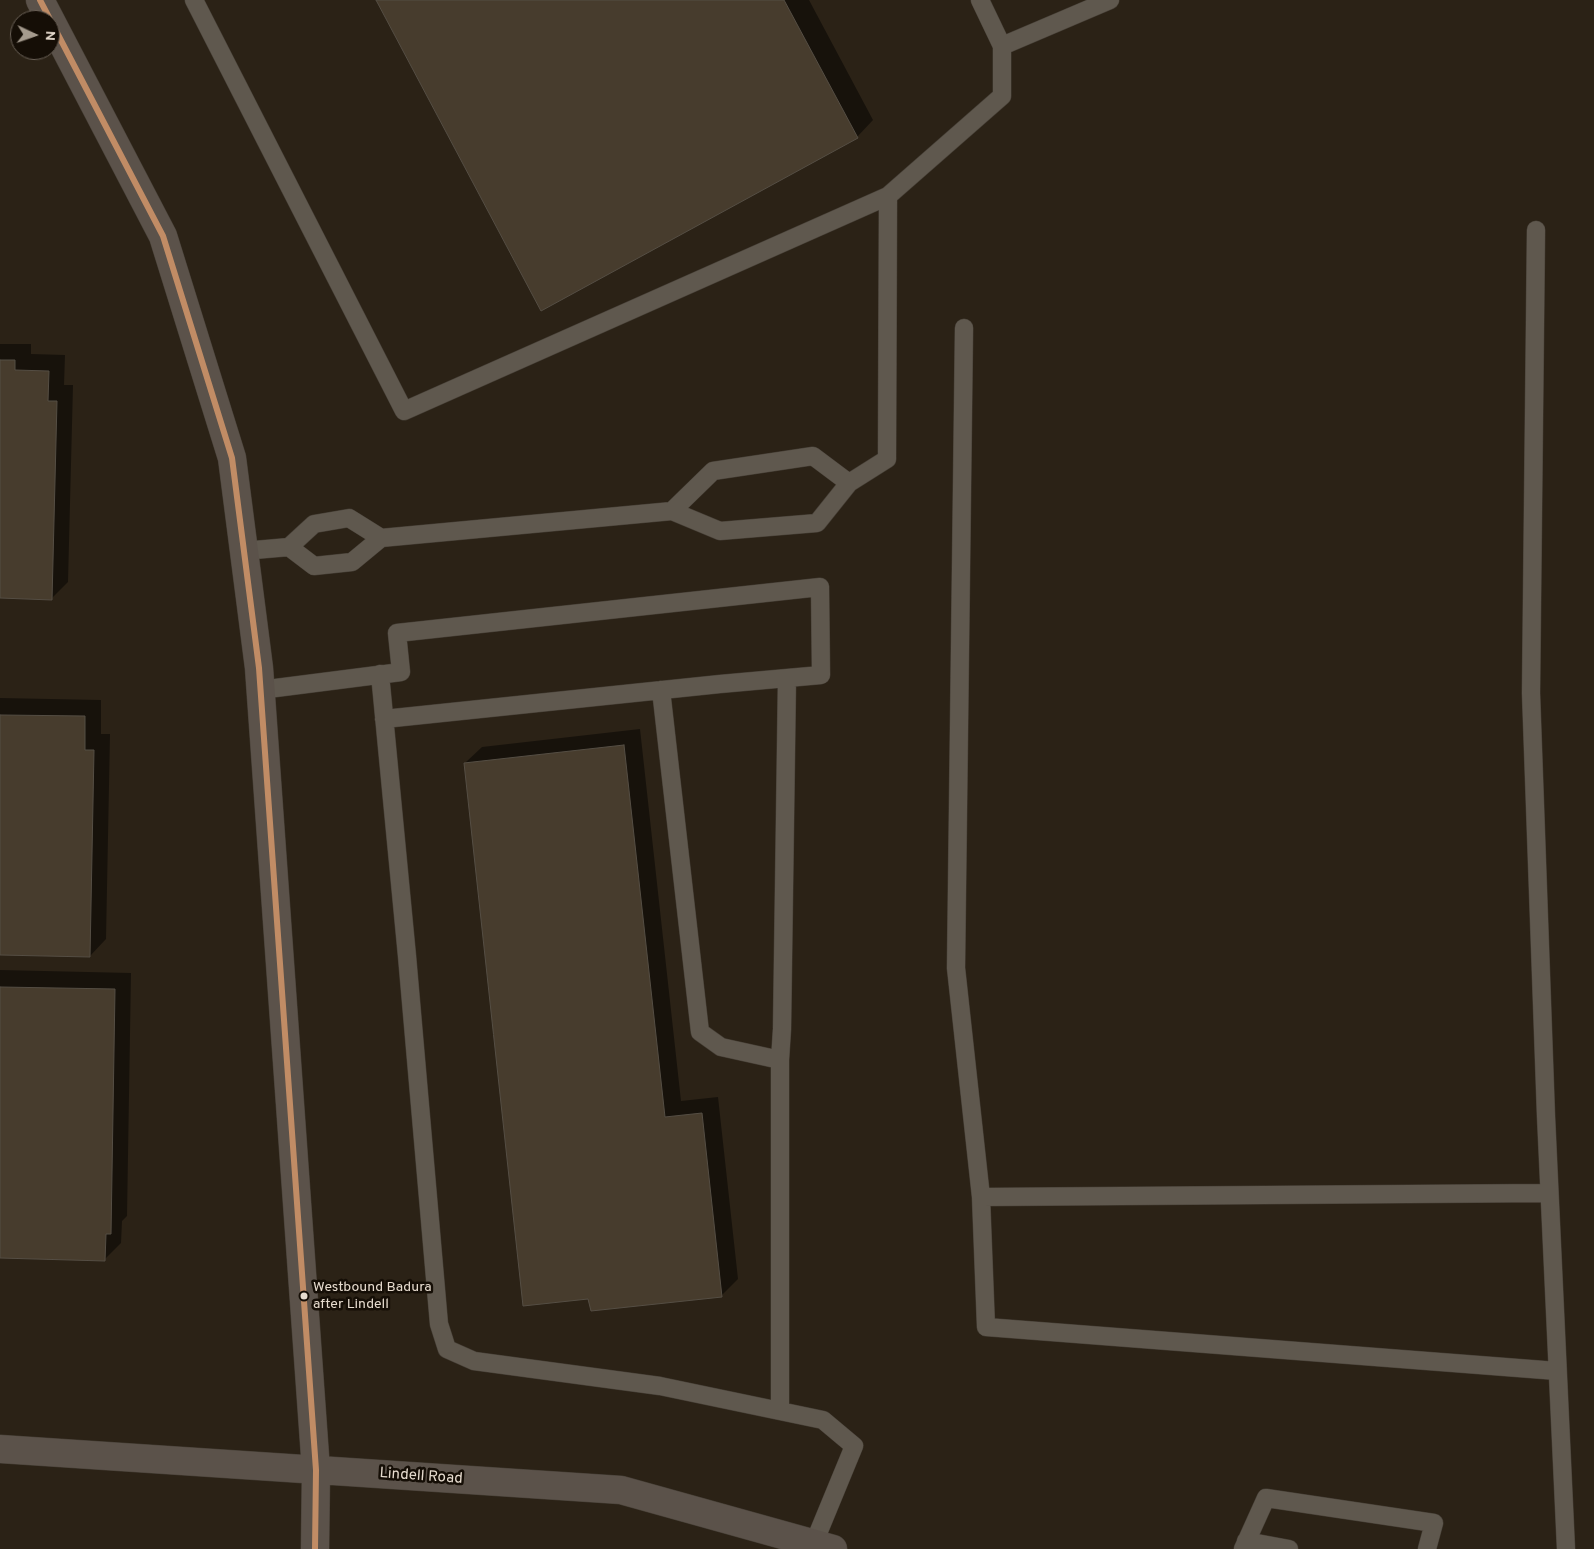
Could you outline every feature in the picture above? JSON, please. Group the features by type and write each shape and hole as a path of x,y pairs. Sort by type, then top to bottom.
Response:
{"main road":[{"path":"40,0 162,236 232,458 257,647 316,1470 315,1549"},
{"name":"Lindell Road","path":"0,1449 621,1490 819,1547"}],"lane":[{"path":"194,0 404,411 888,196 1002,96 1002,46 980,0"},
{"path":"1002,46 1110,0"},
{"path":"289,547 314,566 352,562 381,538 672,511 720,531 817,523 849,483 887,459 888,196"},
{"path":"1536,230 1531,693 1549,1193 1566,1549"},
{"path":"964,328 956,968 981,1197 986,1327 1557,1371"},
{"path":"672,511 713,471 813,456 849,483"},
{"path":"243,551 289,547 314,524 349,518 381,538"},
{"path":"260,690 401,672 397,633 820,587 821,675 384,719"},
{"path":"380,674 439,1324 447,1349 474,1361 660,1386 823,1420 854,1446 819,1547"},
{"path":"780,1411 780,1060 787,678"},
{"path":"661,690 700,1032 721,1047 780,1060"},
{"path":"981,1197 1549,1193"},
{"path":"1289,1549 1245,1545 1266,1498 1434,1523 1427,1549"}],"building":[{"path":"376,0 784,0 858,138 541,311"},
{"path":"0,360 15,360 15,370 49,371 48,401 57,401 52,600 0,598"},
{"path":"0,715 85,716 85,750 94,750 90,957 0,955"},
{"path":"624,745 665,1117 702,1113 722,1297 591,1311 588,1299 523,1306 464,763"},
{"path":"0,987 115,989 111,1234 106,1234 105,1261 0,1258"}],"transit line":[{"path":"40,0 163,236 232,458 259,668 316,1470 315,1549"}],"place":[{"name":"Westbound Badura after Lindell","path":"304,1296"}]}
